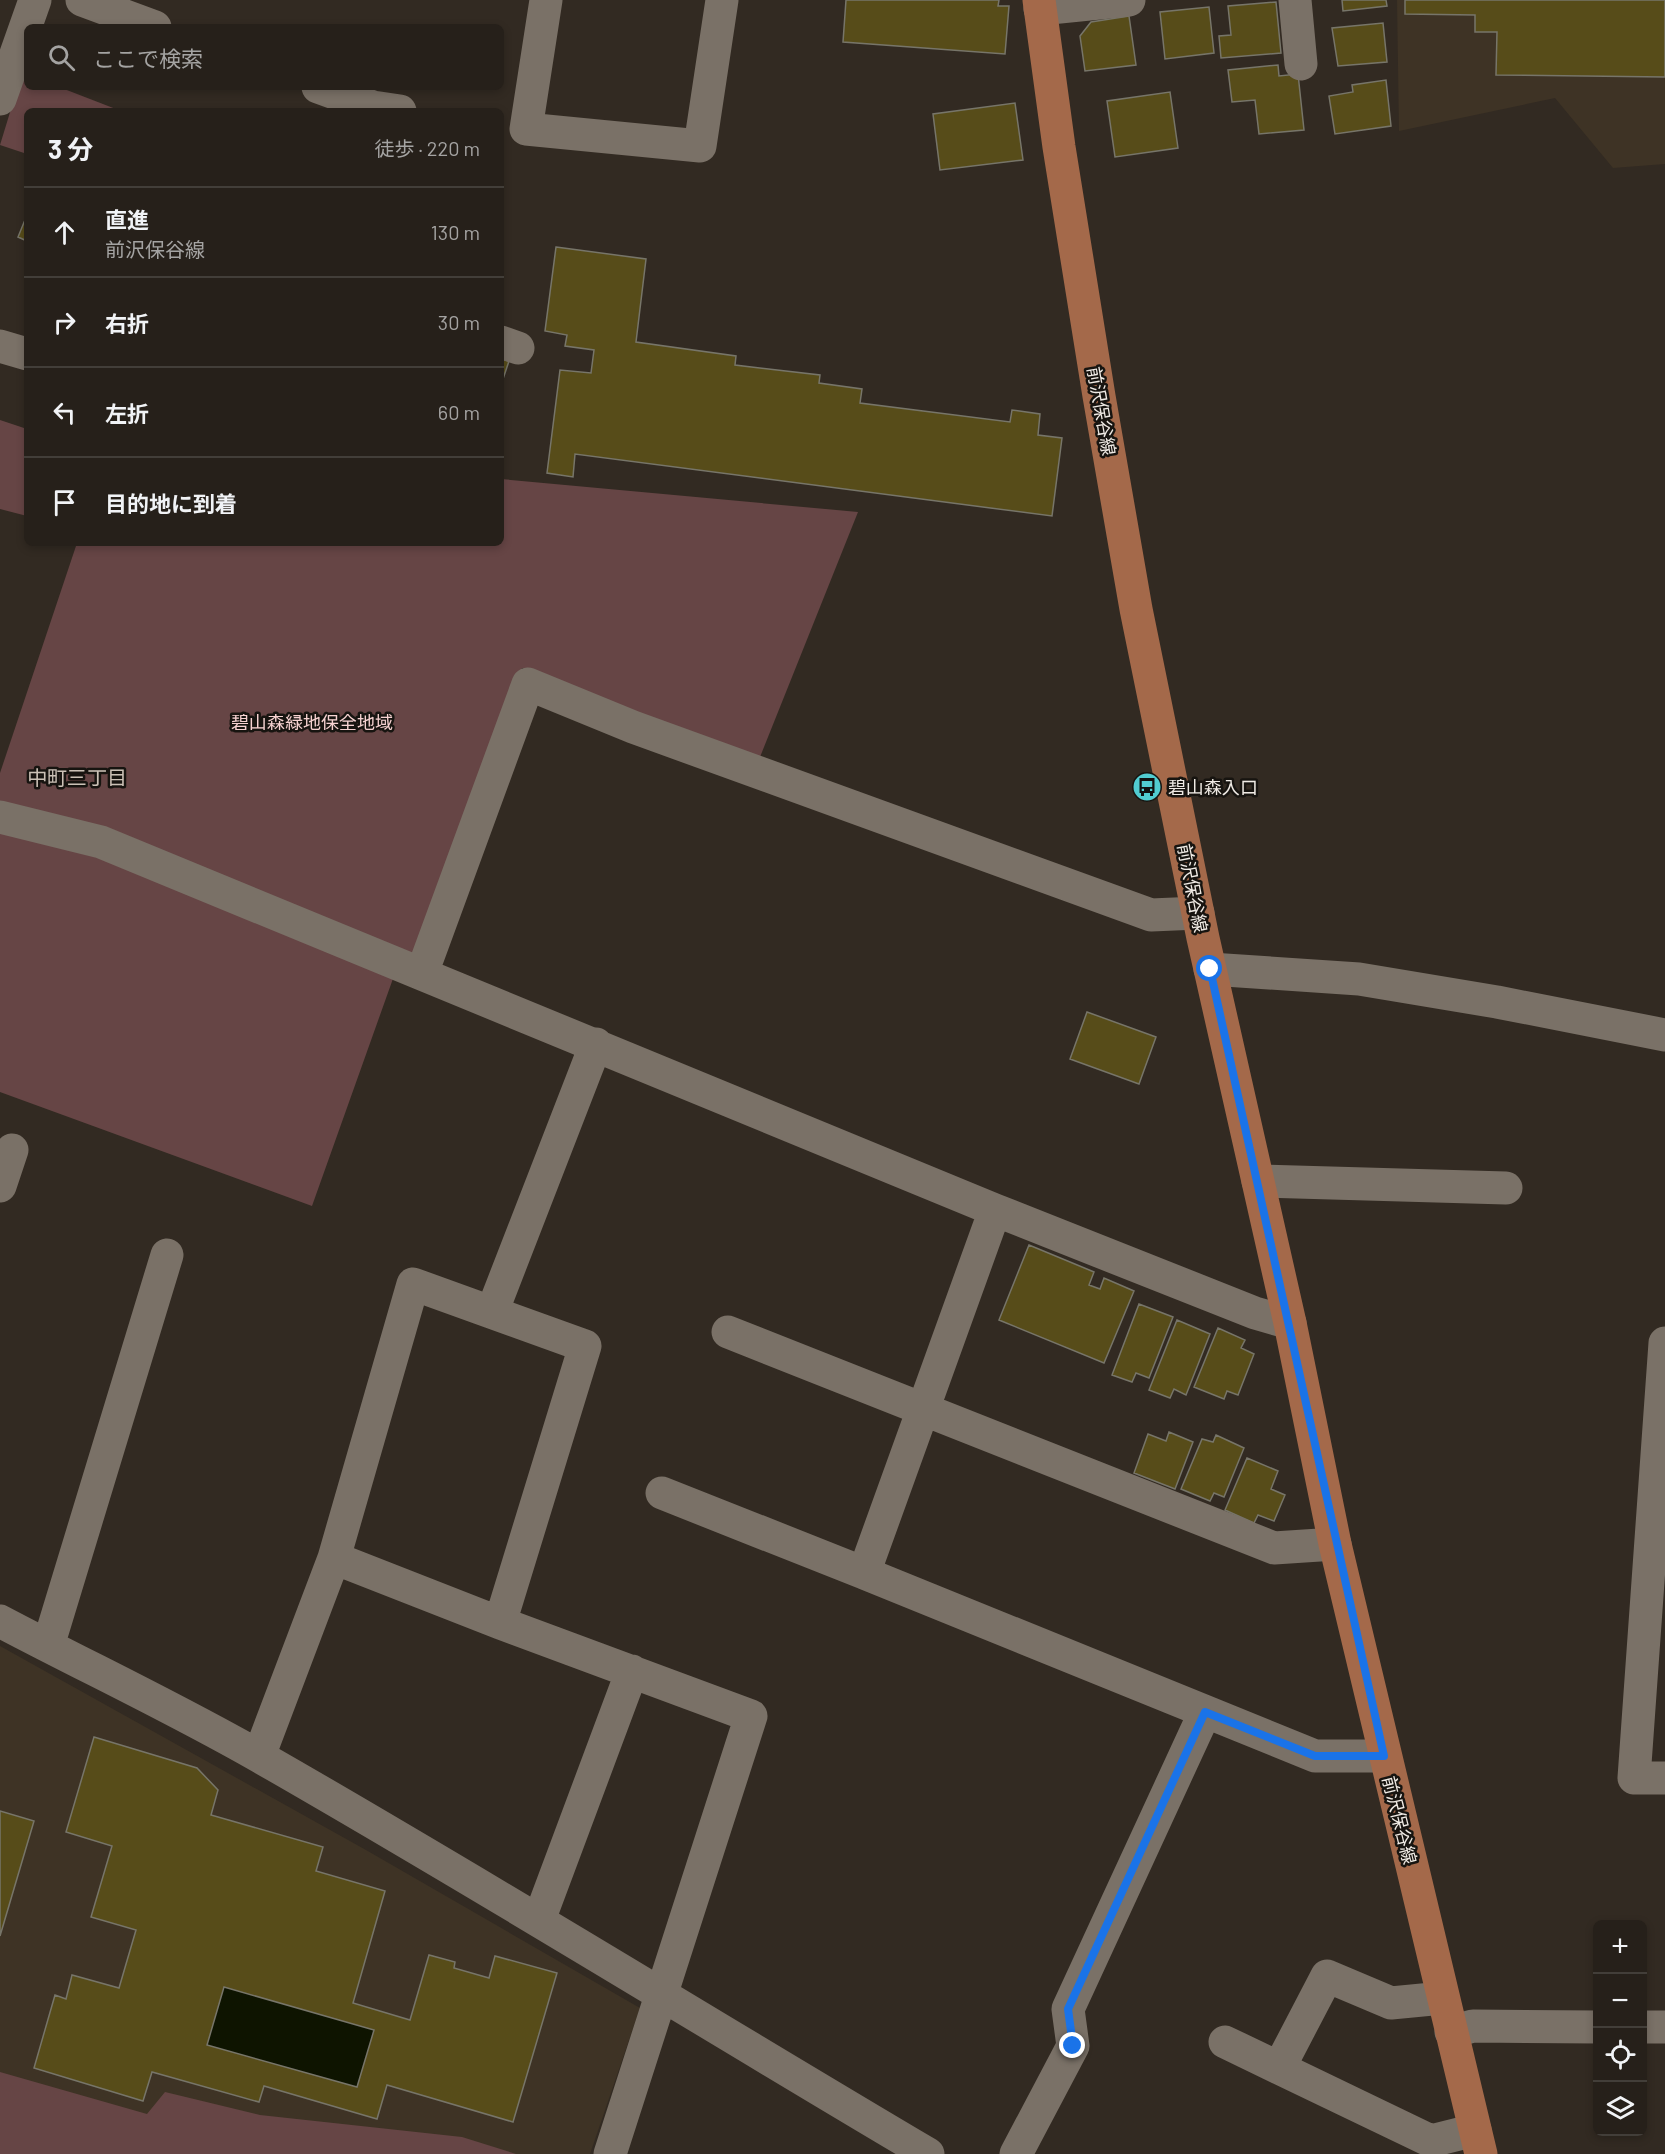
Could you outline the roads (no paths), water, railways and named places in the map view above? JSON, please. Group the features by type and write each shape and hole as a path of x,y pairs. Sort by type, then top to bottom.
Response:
{"main road":[{"name":"前沢保谷線","path":"1040,5 1059,147 1136,609 1198,913 1290,1323 1335,1544 1478,2142"}],"street":[{"path":"0,99 8,52 35,0"},
{"path":"82,0 147,24"},
{"path":"546,0 514,127 700,146 722,0"},
{"path":"1040,5 1129,0"},
{"path":"1295,0 1301,64"},
{"path":"326,90 376,108"},
{"path":"0,346 24,353"},
{"path":"422,973 528,684 633,727 1151,915 1198,913"},
{"path":"0,817 101,842 995,1210 1255,1313 1290,1323"},
{"path":"1210,969 1359,979 1497,1002 1665,1035"},
{"path":"492,1312 596,1044"},
{"path":"0,1186 12,1150"},
{"path":"1258,1181 1506,1188"},
{"path":"864,1573 995,1210"},
{"path":"48,1646 167,1255"},
{"path":"260,1756 334,1558 414,1284 585,1346 500,1623"},
{"path":"728,1332 1274,1548 1335,1544"},
{"path":"1665,1343 1634,1778 1665,1778"},
{"path":"662,1493 1315,1756 1384,1756"},
{"path":"334,1558 500,1623 751,1716 663,1997 620,2151"},
{"path":"0,1621 260,1756 539,1920 663,1997 928,2154"},
{"path":"539,1920 632,1671"},
{"path":"1016,2154 1073,2046 1068,2009 1205,1712"},
{"path":"1279,2068 1327,1976 1391,2003 1443,1998"},
{"path":"1451,2032 1473,2026 1593,2027"},
{"path":"1647,2027 1665,2027"},
{"path":"1225,2042 1431,2141 1478,2142"}],"place":[{"name":"碧山森入口","path":"1147,787"}],"district":[{"name":"中町三丁目","path":"77,777"}],"park label":[{"name":"碧山森緑地保全地域","path":"312,722"}]}
